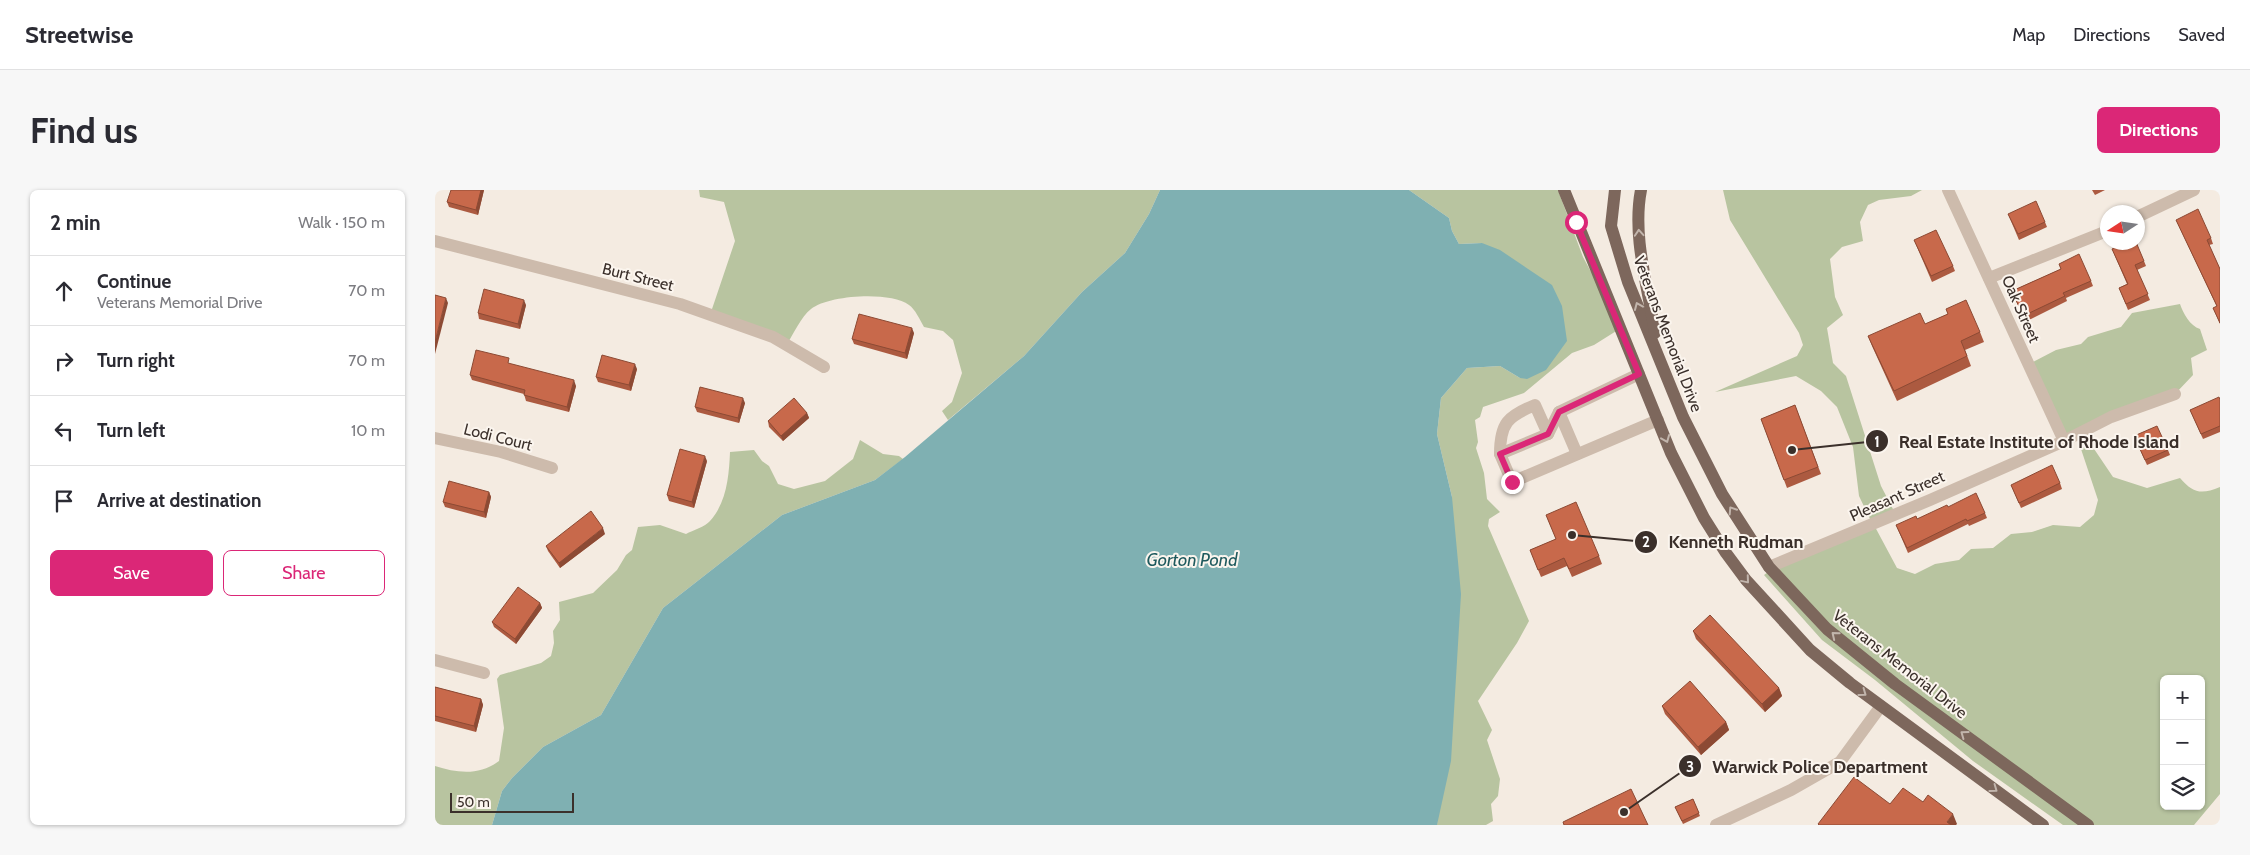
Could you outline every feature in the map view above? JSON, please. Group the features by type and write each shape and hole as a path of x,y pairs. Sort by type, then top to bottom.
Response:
{"main road":[{"path":"1564,190 1671,453 1705,518 1726,553 1746,580 1810,650 1881,706 2043,825"},
{"name":"Veterans Memorial Drive","path":"1615,190 1611,226 1628,282 1683,417 1722,494 1769,567 1827,629 1895,684 2088,825"},
{"path":"1641,190 1637,209 1640,242 1657,350"}],"street":[{"name":"Oak Street","path":"1948,190 2064,442"},
{"path":"2145,213 2194,190"},
{"path":"1989,278 2100,234"},
{"name":"Burt Street","path":"435,241 680,304 773,337 824,367"},
{"path":"1500,454 1548,434 1559,412 1639,374"},
{"name":"Pleasant Street","path":"1769,567 1840,539 2064,442 2111,417 2175,394"},
{"path":"1548,434 1535,404 1513,414 1500,436 1500,454 1512,482 1658,420"},
{"path":"1559,412 1577,454"},
{"name":"Lodi Court","path":"435,438 501,452 552,468"},
{"path":"435,660 484,673"},
{"path":"1716,825 1791,790 1840,762 1881,706"}],"green space":[{"path":"699,190 1160,190 1149,214 1125,253 1082,292 1024,356 948,420 942,411 952,402 962,373 953,340 943,331 924,327 909,305 900,301 874,296 831,300 811,309 804,316 787,344 711,312 735,241 724,202 700,197"},
{"path":"1409,190 1558,190 1583,257 1621,328 1594,345 1572,353 1524,393 1483,407 1480,417 1475,420 1478,442 1476,448 1484,473 1487,499 1500,512 1489,519 1488,526 1529,621 1517,643 1478,701 1492,730 1487,740 1500,779 1498,796 1491,804 1493,821 1486,825 1437,825 1452,497 1437,434 1441,398 1467,368 1500,366 1520,378 1482,243 1459,244 1452,231 1449,218"},
{"path":"1723,190 1922,190 1911,196 1879,200 1868,205 1860,222 1863,241 1842,247 1830,259 1835,297 1843,315 1827,328 1833,363 1846,376 1881,486 1895,513 1874,525 1897,568 1915,574 1935,564 1959,560 1971,549 1993,548 2011,534 2032,532 2053,525 2080,527 2094,515 2098,500 2077,437 2062,439 2029,364 2056,350 2081,344 2088,337 2121,327 2132,313 2180,304 2190,322 2200,329 2207,350 2191,358 2193,375 2175,394 2084,434 2113,477 2147,488 2180,478 2193,490 2202,492 2220,487 2220,794 2194,825 2063,825 1973,761 1875,680 1822,640 1764,575 1772,569 1871,521 1859,496 1853,447 1837,407 1821,391 1796,376 1715,392 1797,356 1803,345 1799,333 1730,220"},
{"path":"860,440 883,454 899,456 903,459 875,480 782,515 663,608 601,715 543,747 512,778 502,791 492,825 435,825 435,766 468,772 484,769 499,761 504,728 497,679 500,675 541,663 551,656 554,643 553,631 560,620 559,602 593,593 617,570 626,555 632,550 638,527 660,525 686,534 708,523 716,514 724,497 728,479 730,452 754,450 762,461 769,466 778,484 794,489 825,481 853,459"}],"water":[{"name":"Gorton Pond","path":"1160,190 1409,190 1449,218 1452,231 1459,244 1482,243 1500,250 1552,285 1562,306 1567,341 1546,370 1527,379 1520,378 1500,366 1467,368 1441,398 1437,434 1452,497 1461,594 1451,761 1437,825 492,825 502,791 512,778 543,747 601,715 663,608 782,515 875,480 905,457 1024,356 1082,292 1125,253 1149,214"}],"building":[{"path":"451,190 481,190 476,210 447,202"},
{"path":"2036,201 2045,222 2018,234 2008,214"},
{"path":"2198,209 2211,238 2207,240 2220,269 2220,323 2213,308 2217,306 2176,220"},
{"path":"1936,230 1953,266 1931,276 1914,240"},
{"path":"2112,250 2139,250 2144,261 2135,265 2148,294 2126,304 2119,288 2128,284"},
{"path":"2079,254 2091,281 2063,293 2065,296 2023,316 2012,291 2061,269 2059,264"},
{"path":"484,289 524,300 518,324 478,313"},
{"path":"435,295 446,298 435,342"},
{"path":"1966,300 1980,332 1961,341 1967,356 1894,391 1868,336 1920,313 1925,324 1948,314 1946,309"},
{"path":"859,314 912,328 905,353 852,339"},
{"path":"476,350 509,358 508,363 574,380 567,407 524,395 525,390 470,375"},
{"path":"602,355 635,364 629,385 596,377"},
{"path":"700,387 743,398 738,418 695,407"},
{"path":"2219,397 2220,426 2201,434 2190,410"},
{"path":"794,398 807,413 781,436 768,421"},
{"path":"1795,405 1818,467 1784,480 1761,419"},
{"path":"2157,426 2168,450 2145,460 2134,436"},
{"path":"680,449 705,456 692,502 667,495"},
{"path":"2052,465 2060,483 2019,503 2011,485"},
{"path":"449,481 489,492 484,512 443,502"},
{"path":"1976,493 1985,513 1967,521 1966,519 1907,548 1896,525 1916,516 1917,519 1947,505 1948,507"},
{"path":"1576,502 1599,556 1569,569 1564,558 1538,570 1530,550 1556,539 1546,515"},
{"path":"591,511 603,528 559,563 546,546"},
{"path":"518,587 540,603 515,639 492,622"},
{"path":"1710,615 1779,688 1762,704 1693,631"},
{"path":"1690,681 1726,722 1698,747 1662,706"},
{"path":"435,687 481,699 474,726 435,716"},
{"path":"1854,777 1890,804 1903,788 1923,802 1928,795 1953,814 1947,822 1951,825 1819,825"},
{"path":"1631,789 1648,825 1564,825 1563,822"},
{"path":"1693,799 1699,813 1682,821 1675,807"}],"place":[{"name":"Real Estate Institute of Rhode Island","path":"1792,450"},
{"name":"Kenneth Rudman","path":"1572,535"},
{"name":"Warwick Police Department","path":"1624,812"}],"route":[{"path":"1512,482 1500,454 1548,434 1559,412 1639,374 1602,280 1576,222"}]}
